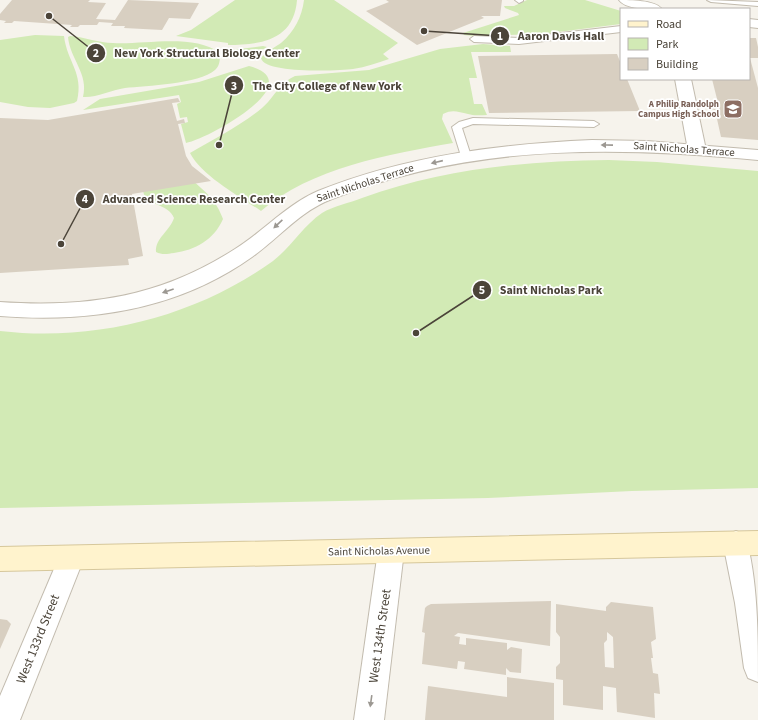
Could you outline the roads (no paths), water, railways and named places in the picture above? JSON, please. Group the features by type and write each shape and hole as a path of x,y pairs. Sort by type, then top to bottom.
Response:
{"main road":[{"name":"Saint Nicholas Avenue","path":"0,559 391,551 751,546"}],"street":[{"path":"626,0 652,8"},
{"path":"683,80 697,150"},
{"name":"Saint Nicholas Terrace","path":"0,309 30,312 71,312 115,306 152,296 188,284 243,254 288,216 302,206 324,195 408,168 466,156 544,146 588,144 638,145 758,155"},
{"path":"751,546 748,603 758,668"},
{"name":"West 134th Street","path":"369,720 391,551"},
{"name":"West 133rd Street","path":"5,720 70,558"}],"lane":[{"path":"711,0 758,4"},
{"path":"474,39 519,41 620,29"},
{"path":"466,156 460,141 457,127 473,121 594,124"}],"place":[{"name":"New York Structural Biology Center","path":"49,16"},
{"name":"Aaron Davis Hall","path":"424,31"},
{"name":"A Philip Randolph Campus High School","path":"733,109"},
{"name":"The City College of New York","path":"219,145"},
{"name":"Advanced Science Research Center","path":"61,244"},
{"name":"Saint Nicholas Park","path":"416,333"}]}
